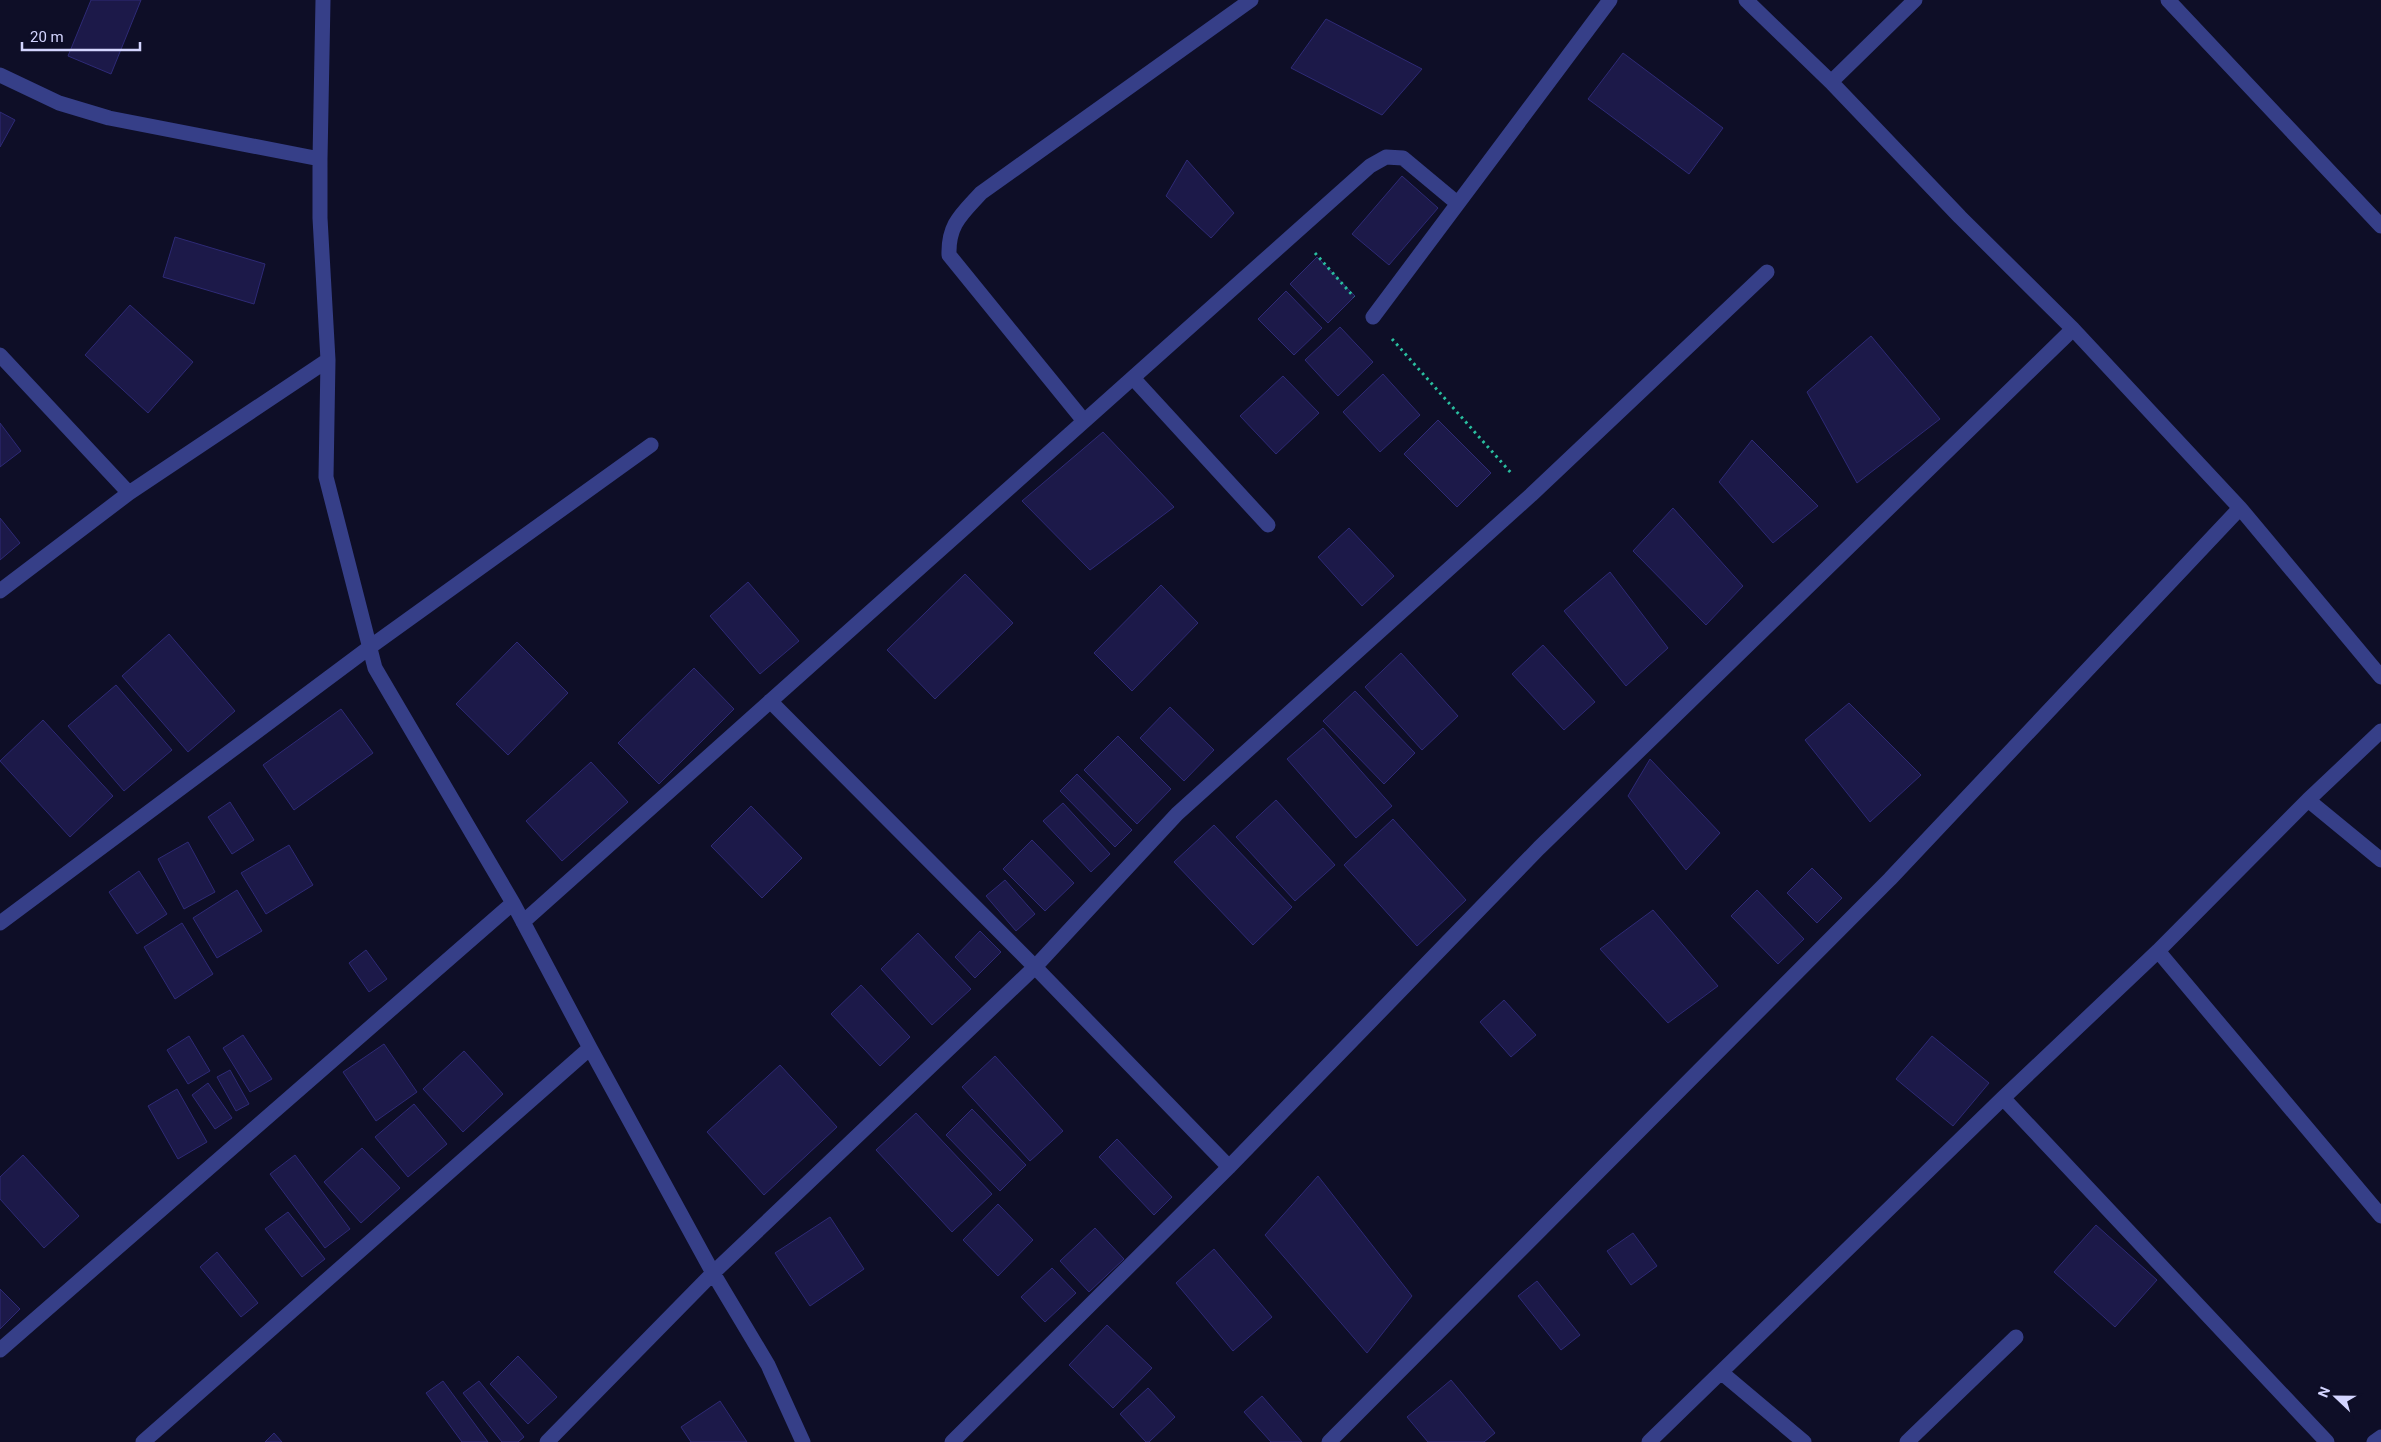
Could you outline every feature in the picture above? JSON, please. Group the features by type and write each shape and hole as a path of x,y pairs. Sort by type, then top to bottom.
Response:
{"street":[{"path":"323,0 320,159 328,360 326,476 375,668 513,903 713,1273 768,1365 803,1442"},
{"path":"1084,421 949,255 948,238 959,217 981,193 1251,0"},
{"path":"1373,318 1610,0"},
{"path":"1746,0 1831,82 1960,217 2073,329 2240,508 2381,677"},
{"path":"1831,82 1915,0"},
{"path":"2168,0 2381,226"},
{"path":"0,75 58,103 109,118 320,159"},
{"path":"523,922 1370,166 1386,157 1403,158 1457,203"},
{"path":"547,1442 713,1273 1035,967 1177,814 1531,496 1766,272"},
{"path":"952,1442 1229,1167 1539,848 2073,329"},
{"path":"0,355 130,493"},
{"path":"0,591 130,493 328,360"},
{"path":"1133,378 1268,525"},
{"path":"0,923 370,647 651,446"},
{"path":"1329,1442 1890,880 2240,508"},
{"path":"770,701 1035,967 1229,1167"},
{"path":"1649,1442 2158,950 2308,800 2381,731"},
{"path":"2308,800 2381,860"},
{"path":"0,1350 513,903"},
{"path":"2158,950 2381,1216"},
{"path":"143,1442 590,1048"},
{"path":"2003,1098 2327,1442"},
{"path":"1906,1442 2016,1337"},
{"path":"1722,1373 1804,1442"},
{"path":"2374,1442 2381,1437"}],"path":[{"path":"1297,232 1531,496"}],"building":[{"path":"91,0 141,0 111,74 68,56"},
{"path":"1326,19 1422,69 1382,115 1291,68"},
{"path":"1623,53 1723,128 1689,174 1588,99"},
{"path":"0,112 15,120 0,147"},
{"path":"1187,160 1234,213 1211,238 1166,196"},
{"path":"1402,176 1438,208 1389,265 1352,234"},
{"path":"175,237 265,264 254,304 163,277"},
{"path":"1317,257 1355,296 1328,323 1290,284"},
{"path":"1286,291 1322,328 1294,355 1258,319"},
{"path":"130,305 193,362 148,413 85,355"},
{"path":"1340,327 1373,362 1338,396 1305,360"},
{"path":"1871,336 1940,419 1857,483 1807,392"},
{"path":"1383,374 1420,415 1380,452 1343,412"},
{"path":"1283,376 1319,413 1276,454 1240,416"},
{"path":"1438,420 1491,473 1457,507 1404,454"},
{"path":"0,423 21,451 0,467"},
{"path":"1103,432 1174,507 1090,570 1022,501"},
{"path":"1752,440 1818,506 1773,543 1719,482"},
{"path":"1673,508 1743,586 1706,625 1633,551"},
{"path":"0,518 20,543 0,560"},
{"path":"1349,528 1394,576 1362,606 1318,557"},
{"path":"1610,572 1668,648 1626,686 1564,611"},
{"path":"965,574 1013,623 935,699 887,650"},
{"path":"748,582 799,641 760,674 710,616"},
{"path":"1161,585 1198,623 1132,691 1094,653"},
{"path":"169,634 235,711 188,752 122,676"},
{"path":"517,642 568,693 508,755 456,704"},
{"path":"1543,645 1595,702 1564,730 1512,674"},
{"path":"1401,653 1458,716 1422,750 1365,687"},
{"path":"694,668 734,709 659,784 618,743"},
{"path":"116,685 172,750 124,791 68,726"},
{"path":"1355,691 1415,753 1384,784 1323,721"},
{"path":"1849,703 1921,775 1870,822 1805,740"},
{"path":"1170,707 1214,750 1184,781 1140,738"},
{"path":"341,709 373,753 294,810 263,765"},
{"path":"43,720 113,796 70,837 0,761"},
{"path":"1323,728 1392,806 1356,838 1287,759"},
{"path":"1118,736 1171,789 1137,824 1084,770"},
{"path":"1650,759 1720,833 1686,870 1628,796"},
{"path":"591,762 628,802 562,861 526,821"},
{"path":"1077,774 1132,830 1115,847 1060,791"},
{"path":"1276,800 1335,865 1295,901 1236,837"},
{"path":"230,802 254,840 232,854 208,817"},
{"path":"1063,803 1110,854 1091,872 1043,821"},
{"path":"751,806 802,858 762,898 711,846"},
{"path":"1393,819 1466,900 1417,946 1344,865"},
{"path":"1214,825 1292,907 1253,945 1174,862"},
{"path":"1032,840 1074,883 1045,911 1003,869"},
{"path":"188,842 215,892 184,909 158,859"},
{"path":"289,845 313,885 266,914 241,873"},
{"path":"1812,868 1842,898 1817,923 1787,893"},
{"path":"139,871 167,914 137,934 109,892"},
{"path":"1005,880 1035,914 1016,931 986,896"},
{"path":"237,890 262,931 217,958 193,918"},
{"path":"1757,890 1804,939 1778,964 1731,916"},
{"path":"1653,910 1718,986 1668,1023 1600,949"},
{"path":"182,923 213,974 175,999 144,947"},
{"path":"980,931 1001,952 975,978 955,957"},
{"path":"918,933 971,989 932,1025 881,969"},
{"path":"366,950 387,979 369,992 349,963"},
{"path":"861,985 910,1037 880,1066 831,1014"},
{"path":"1504,1000 1536,1035 1511,1057 1480,1022"},
{"path":"243,1035 272,1079 250,1092 223,1048"},
{"path":"189,1036 210,1071 188,1084 167,1050"},
{"path":"1932,1036 1989,1083 1953,1126 1896,1079"},
{"path":"384,1044 417,1092 376,1121 343,1072"},
{"path":"464,1051 503,1094 463,1132 423,1089"},
{"path":"995,1056 1063,1131 1030,1161 962,1087"},
{"path":"780,1065 837,1127 764,1195 707,1132"},
{"path":"230,1070 249,1104 236,1111 217,1077"},
{"path":"208,1083 232,1118 215,1129 192,1095"},
{"path":"177,1089 207,1142 178,1159 148,1106"},
{"path":"414,1104 447,1144 408,1177 375,1137"},
{"path":"972,1109 1026,1165 1000,1191 946,1135"},
{"path":"916,1113 992,1194 952,1232 876,1150"},
{"path":"1117,1139 1172,1197 1154,1215 1099,1157"},
{"path":"362,1148 400,1188 361,1223 324,1182"},
{"path":"23,1155 79,1216 44,1248 0,1199 0,1177"},
{"path":"295,1155 350,1229 325,1248 270,1174"},
{"path":"1318,1176 1412,1296 1367,1353 1265,1235"},
{"path":"998,1204 1033,1240 998,1276 963,1240"},
{"path":"288,1212 325,1259 302,1277 265,1229"},
{"path":"830,1217 864,1269 810,1306 775,1253"},
{"path":"2096,1225 2157,1280 2115,1327 2054,1272"},
{"path":"1095,1228 1124,1259 1089,1292 1060,1261"},
{"path":"1633,1233 1657,1266 1631,1285 1607,1251"},
{"path":"1214,1249 1272,1317 1233,1351 1176,1283"},
{"path":"217,1252 258,1303 241,1317 200,1267"},
{"path":"1052,1268 1076,1293 1045,1322 1021,1297"},
{"path":"1537,1281 1580,1335 1561,1350 1518,1296"},
{"path":"0,1289 20,1309 0,1329"},
{"path":"1107,1325 1152,1368 1113,1408 1069,1365"},
{"path":"518,1356 557,1397 528,1424 490,1384"},
{"path":"1451,1380 1495,1433 1484,1442 1428,1442 1407,1417"},
{"path":"443,1381 488,1442 462,1442 426,1393"},
{"path":"479,1381 524,1437 518,1442 502,1442 463,1393"},
{"path":"1148,1388 1175,1417 1149,1442 1146,1442 1120,1414"},
{"path":"1262,1396 1302,1442 1271,1442 1244,1412"},
{"path":"720,1401 747,1442 691,1442 681,1427"},
{"path":"274,1433 282,1442 265,1442"}]}
